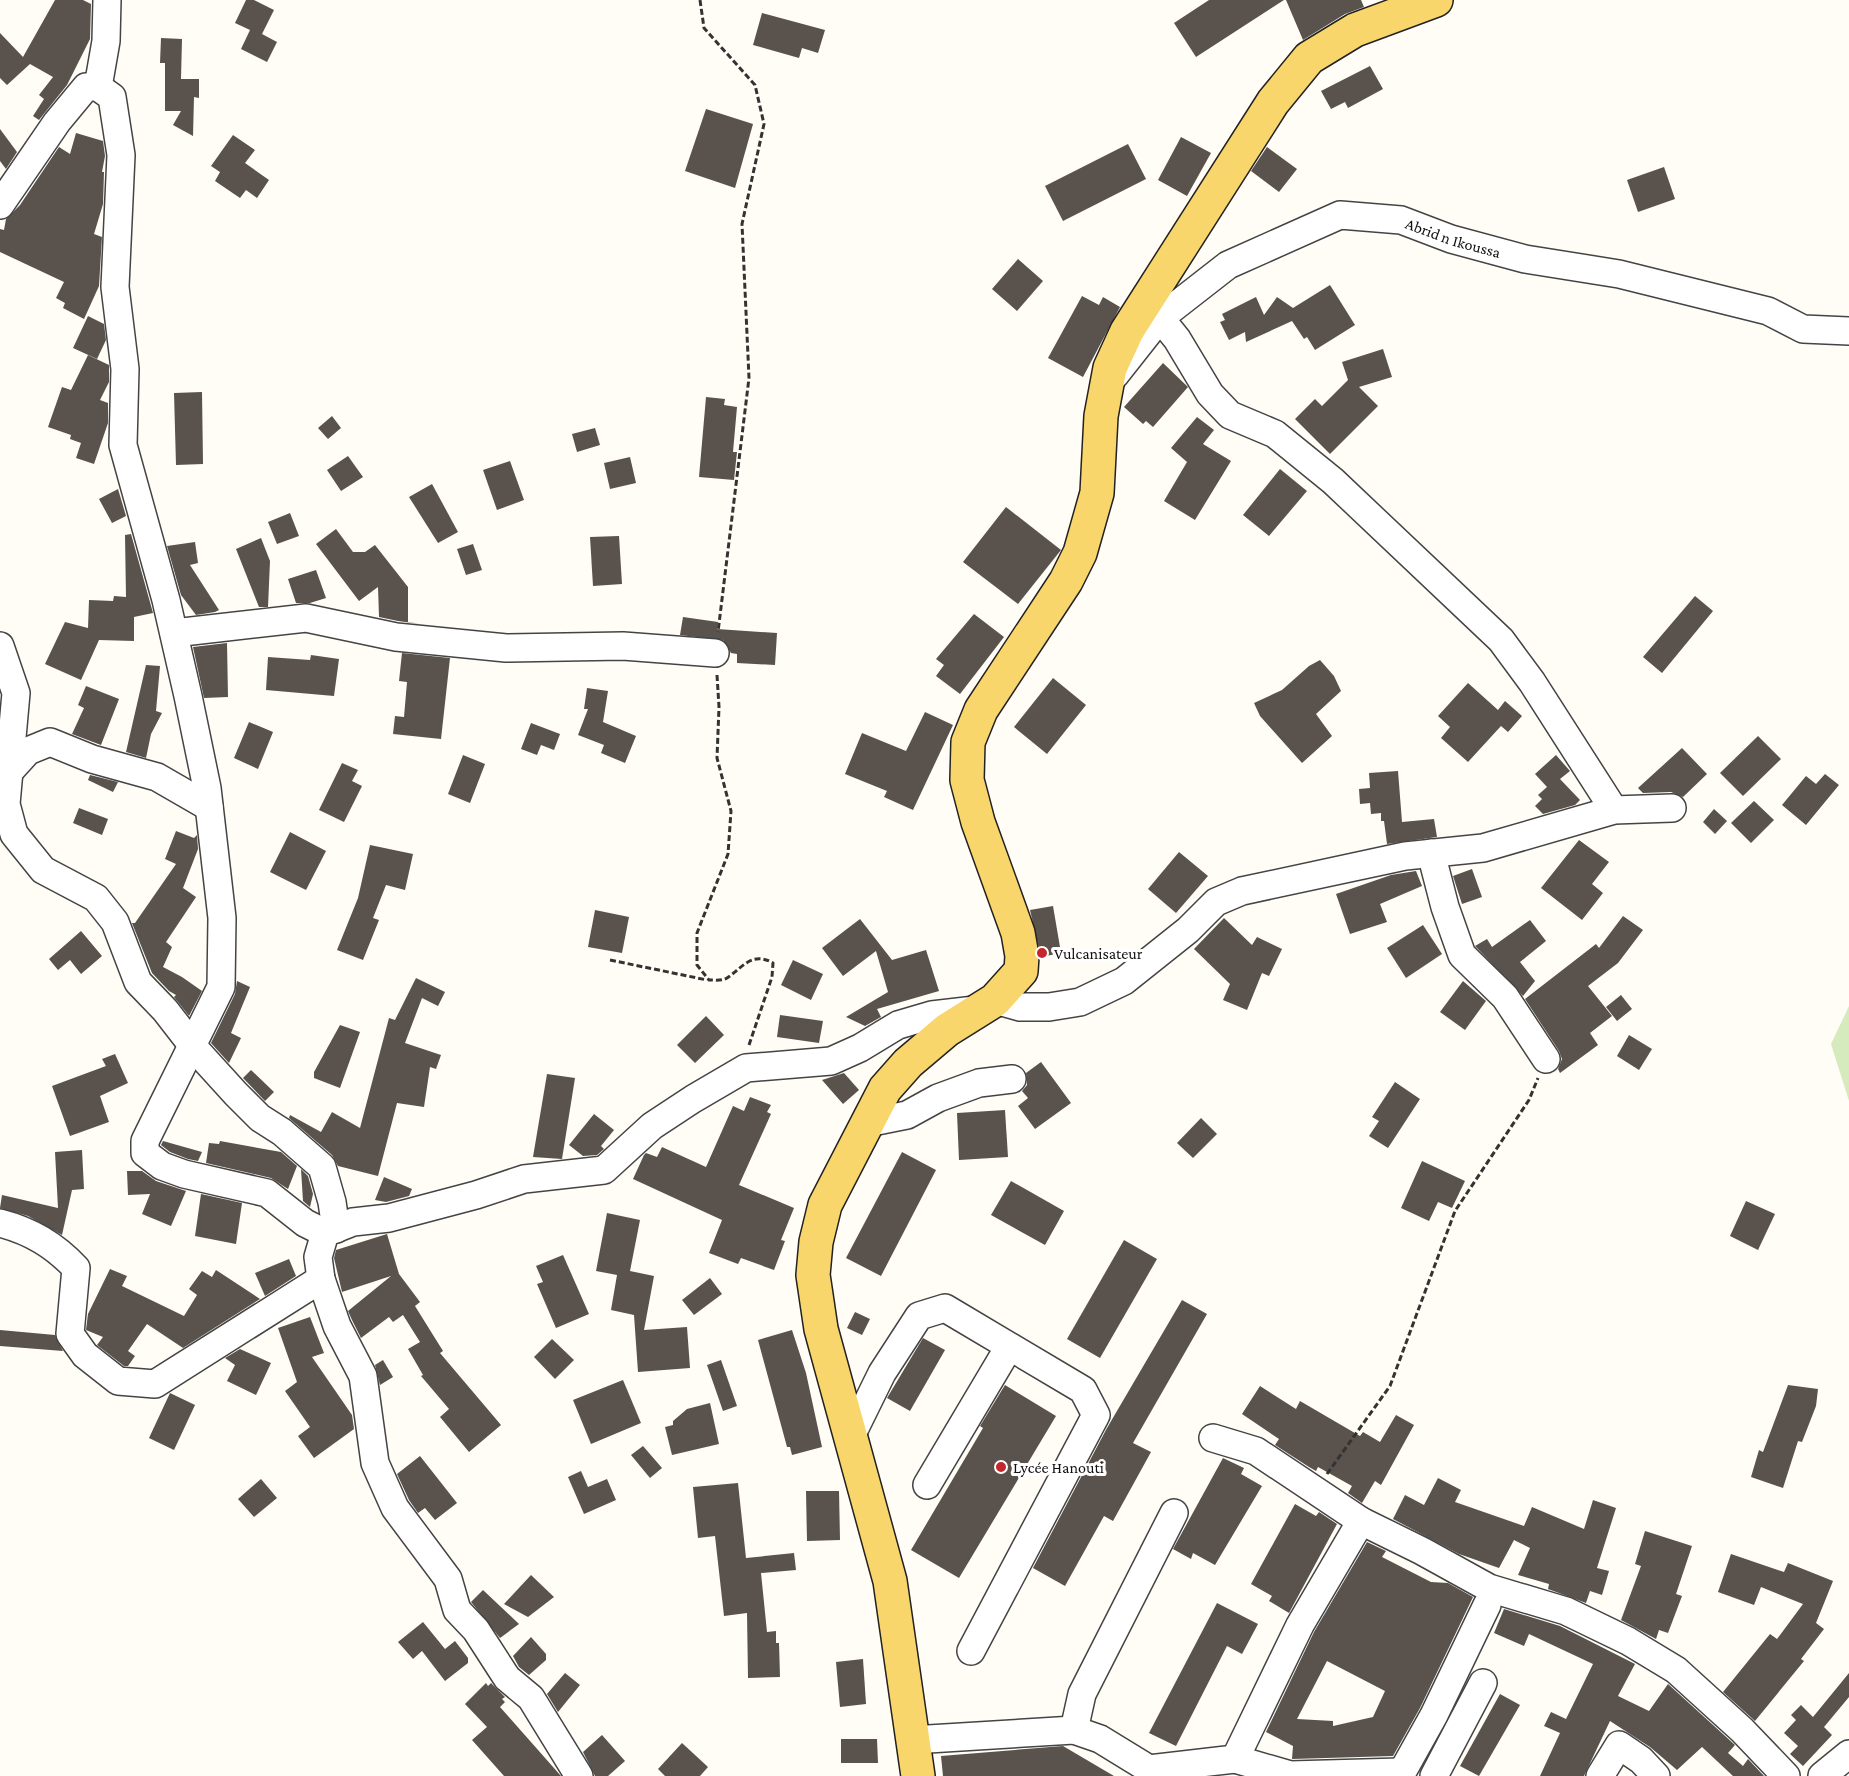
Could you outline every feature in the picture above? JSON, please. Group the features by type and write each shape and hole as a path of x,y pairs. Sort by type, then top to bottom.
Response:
{"main road":[{"path":"918,1776 890,1581 852,1434 821,1329 813,1275 816,1242 825,1205 885,1089 908,1063 985,1005 1021,971 1022,956 1018,933 978,822 967,780 968,742 981,710 1066,581 1080,553 1097,493 1101,416 1110,368 1139,310 1273,102 1309,58 1355,30 1436,0"}],"street":[{"path":"98,87 106,41 107,0"},
{"path":"0,205 57,122 86,87 98,87 112,97 121,155 115,287 125,369 123,445 174,633 209,807 222,918 221,987 145,1141 146,1153 162,1166 184,1174 267,1193 305,1223 330,1231 353,1222 389,1218 477,1195 524,1179 604,1170 652,1126 693,1098 746,1068 831,1061 860,1048 898,1025 932,1015 985,1005 1049,1007 1080,1002 1124,981 1188,930 1216,902 1242,891 1406,856 1483,848 1614,810 1672,808"},
{"name":"Abrid n Ikoussa","path":"1107,386 1160,318 1228,265 1340,215 1401,220 1451,239 1525,259 1642,279 1768,311 1803,330 1849,331"},
{"path":"1160,318 1177,339 1210,394 1230,415 1275,434 1333,481 1501,640 1532,682 1614,810"},
{"path":"174,633 306,618 396,637 506,648 623,646 716,653"},
{"path":"0,646 16,693 6,804 7,840 43,870 96,898 115,922 138,982 165,1010 192,1045 260,1118 322,1167 332,1202 330,1231 318,1257 321,1279 337,1326 363,1376 375,1463 395,1508 448,1579 457,1610 476,1630 507,1678 531,1698 579,1776"},
{"path":"8,773 28,751 50,742 92,759 157,777 209,807"},
{"path":"1431,853 1445,908 1462,955 1505,997 1545,1059"},
{"path":"867,1124 907,1115 938,1098 979,1083 1012,1079"},
{"path":"0,1223 42,1239 57,1248 76,1268 70,1334 85,1355 118,1381 155,1384 321,1279"},
{"path":"852,1434 882,1373 919,1316 945,1308 1083,1390 1096,1415 971,1651"},
{"path":"927,1485 1009,1347"},
{"path":"1213,1438 1256,1451 1361,1521 1489,1588 1566,1611 1628,1641 1676,1670 1742,1730 1786,1776"},
{"path":"1074,1730 1082,1694 1174,1513"},
{"path":"1235,1759 1299,1624 1361,1521"},
{"path":"912,1740 1074,1730 1100,1739 1149,1773 1235,1759 1290,1775 1400,1774 1434,1715 1487,1605"},
{"path":"1434,1776 1483,1683"},
{"path":"1600,1776 1619,1745 1641,1760 1656,1776"},
{"path":"1822,1776 1849,1754"}],"path":[{"path":"700,0 704,28 755,85 764,124 742,224 749,378 716,653 719,707 717,758 731,811 728,854 697,933 697,965 709,980"},
{"path":"610,960 709,980 725,979 749,960 765,958 773,963 772,977 739,1072"},
{"path":"1319,1492 1329,1470 1390,1386 1455,1211 1530,1100 1545,1059"}],"green space":[{"path":"1849,1006 1849,1101 1831,1044"}],"building":[{"path":"55,0 83,0 91,4 90,39 67,85 39,120 33,116 44,99 39,95 53,77 30,64 7,85 0,78 0,33 23,57"},
{"path":"246,0 254,0 274,10 262,34 277,42 267,62 241,49 250,30 235,23"},
{"path":"1209,0 1284,0 1196,57 1174,23"},
{"path":"1286,0 1361,0 1364,7 1345,14 1303,40"},
{"path":"762,13 825,30 818,53 802,48 799,58 753,45"},
{"path":"161,38 182,39 181,79 199,79 199,98 194,97 193,136 173,125 181,111 165,111 165,63 160,63"},
{"path":"1370,66 1383,89 1348,108 1345,102 1331,109 1321,91"},
{"path":"706,109 753,124 735,188 685,171"},
{"path":"0,129 17,152 6,169 0,161"},
{"path":"76,133 103,141 105,156 102,172 104,172 103,204 94,234 102,237 99,286 84,319 63,308 65,303 56,298 64,282 0,252 0,229 4,230 6,219 20,205 59,147 70,154"},
{"path":"233,135 255,150 245,163 269,180 257,198 246,190 240,198 215,181 220,172 211,166"},
{"path":"1181,137 1211,153 1187,196 1158,180"},
{"path":"1128,144 1146,179 1063,221 1045,186"},
{"path":"1267,147 1297,169 1279,192 1251,171"},
{"path":"1664,167 1675,199 1638,212 1627,180"},
{"path":"1018,259 1043,281 1017,311 992,289"},
{"path":"1330,285 1355,325 1315,350 1307,337 1304,339 1292,321 1246,342 1245,332 1229,340 1220,322 1225,320 1222,314 1256,297 1264,315 1277,297 1293,308"},
{"path":"1082,296 1099,305 1103,297 1120,307 1083,377 1048,358"},
{"path":"88,316 104,324 106,340 97,359 73,348"},
{"path":"1383,349 1392,377 1359,387 1378,406 1330,454 1295,419 1315,399 1322,406 1348,380 1342,362"},
{"path":"88,355 109,365 109,382 100,400 108,403 108,423 94,464 76,458 81,443 70,439 71,435 48,427 62,387 71,390"},
{"path":"1163,363 1188,387 1153,427 1146,421 1143,424 1124,407"},
{"path":"202,392 203,464 176,465 174,393"},
{"path":"706,397 725,399 724,405 737,407 733,452 737,452 734,480 699,477"},
{"path":"332,416 341,428 328,439 318,428"},
{"path":"1197,417 1214,430 1203,444 1231,461 1195,520 1164,501 1187,462 1171,448"},
{"path":"595,428 600,445 577,452 572,434"},
{"path":"348,456 363,477 341,491 327,470"},
{"path":"630,457 636,483 610,489 604,463"},
{"path":"510,461 524,500 497,510 483,470"},
{"path":"1280,469 1307,491 1269,536 1243,515"},
{"path":"432,484 458,532 438,543 409,497"},
{"path":"118,489 126,516 112,523 99,499"},
{"path":"1006,507 1061,550 1018,604 963,562"},
{"path":"290,513 299,536 277,544 268,522"},
{"path":"336,529 353,552 365,552 375,545 408,587 408,622 420,624 398,621 379,617 378,587 359,601 316,544"},
{"path":"131,534 153,613 134,617 134,641 99,640 81,680 45,664 65,622 88,628 89,600 113,601 114,596 126,597 125,535"},
{"path":"619,536 622,584 593,586 590,537"},
{"path":"261,538 270,561 268,607 259,607 236,549"},
{"path":"195,542 198,563 190,565 219,610 196,615 181,595 167,546"},
{"path":"473,544 482,570 466,575 457,549"},
{"path":"316,570 326,598 310,603 296,603 288,579"},
{"path":"1695,596 1713,611 1662,673 1643,657"},
{"path":"974,614 1004,637 960,694 936,676 944,665 936,659"},
{"path":"683,617 718,622 717,629 777,633 775,665 737,663 737,654 731,653 723,640 680,635"},
{"path":"227,643 228,697 204,698 193,647"},
{"path":"402,653 450,658 441,739 393,734 395,716 404,717 407,682 399,681"},
{"path":"311,655 339,659 334,696 266,690 268,657 310,660"},
{"path":"1320,660 1334,676 1341,691 1316,714 1332,736 1302,763 1260,716 1254,703 1282,690 1309,666"},
{"path":"146,665 160,666 156,711 162,713 151,734 146,758 126,752"},
{"path":"1053,678 1086,705 1047,754 1014,727"},
{"path":"1468,683 1498,710 1505,701 1522,716 1508,732 1501,726 1468,762 1441,738 1450,727 1438,716"},
{"path":"86,686 119,699 101,745 72,734 84,708 78,705"},
{"path":"587,688 608,691 603,722 636,736 625,763 601,753 604,745 578,735 588,709 584,709"},
{"path":"925,712 953,725 913,810 884,797 887,791 845,774 862,733 906,751"},
{"path":"249,722 273,732 258,769 234,758"},
{"path":"531,723 560,734 554,750 541,745 537,755 521,749"},
{"path":"1758,736 1781,759 1743,796 1720,773"},
{"path":"1682,748 1707,774 1683,797 1671,792 1643,793 1638,788"},
{"path":"463,755 485,764 470,803 448,794"},
{"path":"1556,755 1570,771 1560,779 1580,800 1575,805 1543,814 1535,806 1542,799 1538,795 1547,787 1535,774"},
{"path":"342,763 358,770 352,781 362,786 344,822 319,810"},
{"path":"1398,771 1402,822 1434,819 1437,837 1387,844 1381,813 1371,814 1370,803 1360,804 1359,789 1370,788 1369,773"},
{"path":"1825,774 1839,785 1806,825 1782,805 1806,776 1816,784"},
{"path":"90,775 118,782 113,792 88,780"},
{"path":"1754,801 1774,820 1751,843 1731,823"},
{"path":"79,808 108,819 102,835 73,823"},
{"path":"1714,809 1727,821 1715,834 1703,822"},
{"path":"176,831 194,838 197,835 198,849 183,888 196,897 166,942 172,947 163,967 202,991 189,1016 174,997 176,995 152,973 132,923 135,923 176,864 165,859"},
{"path":"290,832 326,851 306,890 270,872"},
{"path":"1579,840 1609,862 1592,884 1603,893 1582,920 1541,888"},
{"path":"370,845 413,854 405,890 386,885 373,918 379,920 363,960 337,950 358,898"},
{"path":"1179,852 1208,876 1176,913 1148,889"},
{"path":"1472,869 1482,897 1462,904 1453,876"},
{"path":"1416,871 1422,886 1380,904 1387,922 1350,934 1336,894 1391,875"},
{"path":"1053,906 1061,953 1041,957 1030,910"},
{"path":"595,910 629,917 622,953 588,947"},
{"path":"1623,916 1643,930 1618,963 1588,986 1612,1016 1590,1033 1598,1045 1560,1073 1558,1069 1562,1059 1559,1051 1525,999 1596,944 1599,948"},
{"path":"1224,918 1252,945 1257,937 1282,949 1269,976 1262,973 1247,1010 1223,1000 1230,984 1194,949"},
{"path":"860,919 892,960 926,950 939,991 877,1009 881,1017 865,1026 846,1017 888,992 876,951 843,976 822,948"},
{"path":"1530,920 1546,941 1520,962 1535,981 1523,996 1475,946 1487,939 1492,947"},
{"path":"1423,925 1442,954 1406,978 1387,948"},
{"path":"81,931 102,956 81,974 70,960 58,970 49,959"},
{"path":"793,960 823,974 811,1000 781,985"},
{"path":"416,978 445,992 438,1006 422,998 405,1043 441,1055 436,1069 430,1067 424,1107 397,1103 378,1176 338,1166 332,1155 289,1118 290,1115 321,1132 332,1112 360,1128 389,1018 395,1020"},
{"path":"237,981 250,987 231,1033 241,1038 229,1063 211,1043 235,994"},
{"path":"1463,981 1486,1001 1465,1030 1440,1012"},
{"path":"1621,995 1632,1009 1617,1021 1606,1007"},
{"path":"780,1015 823,1021 819,1043 777,1037"},
{"path":"706,1016 724,1035 695,1063 677,1045"},
{"path":"340,1025 360,1032 340,1088 314,1078 314,1072"},
{"path":"1629,1035 1652,1049 1639,1070 1617,1056"},
{"path":"115,1054 128,1083 100,1096 109,1122 70,1136 52,1086 106,1066 102,1059"},
{"path":"1041,1062 1071,1103 1035,1129 1018,1106 1028,1098 1022,1091 1027,1085 1026,1073"},
{"path":"251,1070 274,1092 265,1101 243,1078"},
{"path":"844,1073 859,1090 843,1104 822,1080"},
{"path":"547,1074 575,1078 562,1159 533,1157"},
{"path":"1395,1082 1420,1099 1388,1148 1369,1136 1379,1121 1372,1117"},
{"path":"750,1097 771,1105 767,1112 771,1114 739,1185 794,1208 781,1240 785,1241 774,1270 741,1258 738,1264 709,1253 722,1220 633,1179 644,1155 646,1153 657,1157 662,1147 706,1167 733,1106 744,1111"},
{"path":"1005,1110 1008,1157 959,1160 957,1113"},
{"path":"594,1114 614,1130 601,1146 604,1149 597,1155 583,1156 569,1145"},
{"path":"1201,1118 1217,1134 1193,1158 1177,1143"},
{"path":"163,1141 202,1152 198,1161 188,1159 170,1152 161,1145"},
{"path":"220,1141 281,1152 297,1166 288,1189 271,1178 206,1163 209,1143 219,1144"},
{"path":"82,1150 84,1189 72,1190 62,1235 28,1216 0,1208 2,1195 58,1208 55,1152"},
{"path":"902,1152 936,1170 881,1276 846,1258"},
{"path":"1422,1161 1465,1181 1452,1208 1438,1202 1429,1221 1401,1208"},
{"path":"301,1169 308,1176 313,1194 310,1207 303,1201"},
{"path":"127,1171 142,1171 156,1181 186,1191 171,1226 142,1214 150,1194 128,1195"},
{"path":"384,1177 412,1189 409,1196 386,1202 375,1200"},
{"path":"1011,1181 1064,1211 1045,1245 991,1215"},
{"path":"201,1194 242,1203 236,1244 195,1236"},
{"path":"1746,1201 1775,1214 1758,1250 1730,1236"},
{"path":"607,1213 640,1220 630,1271 654,1276 644,1330 687,1327 690,1368 638,1372 634,1315 611,1310 617,1275 596,1271"},
{"path":"387,1234 399,1274 420,1302 415,1306 443,1351 440,1353 501,1425 469,1452 440,1417 449,1409 421,1376 423,1375 408,1349 420,1342 403,1315 393,1322 389,1317 361,1338 348,1311 391,1276 342,1292 334,1258 336,1250"},
{"path":"1124,1240 1157,1259 1100,1358 1067,1339"},
{"path":"563,1255 589,1314 556,1328 537,1284 543,1282 536,1266"},
{"path":"289,1259 296,1276 265,1296 255,1273"},
{"path":"110,1269 127,1276 122,1286 184,1316 197,1295 189,1289 202,1271 212,1277 216,1270 260,1299 183,1348 147,1324 128,1351 135,1356 128,1366 124,1366 97,1345 103,1337 86,1330 88,1314"},
{"path":"710,1278 722,1294 694,1315 682,1300"},
{"path":"1182,1300 1207,1314 1133,1443 1151,1452 1113,1521 1104,1516 1065,1586 1033,1568 1107,1428"},
{"path":"855,1312 870,1319 862,1335 847,1328"},
{"path":"310,1317 324,1353 312,1357 352,1415 354,1429 314,1458 298,1436 310,1427 285,1391 297,1382 278,1328"},
{"path":"0,1330 55,1335 63,1351 0,1346"},
{"path":"792,1330 806,1373 822,1447 792,1455 790,1447 787,1447 758,1340"},
{"path":"923,1338 945,1350 910,1411 887,1398"},
{"path":"552,1339 574,1360 555,1379 534,1357"},
{"path":"240,1349 271,1363 256,1395 227,1381 235,1365 225,1358"},
{"path":"383,1360 393,1377 380,1385 375,1365"},
{"path":"721,1360 737,1406 723,1411 707,1365"},
{"path":"623,1380 641,1423 591,1444 573,1400"},
{"path":"1005,1385 1056,1416 959,1578 911,1550 983,1428 980,1426"},
{"path":"1788,1385 1818,1389 1816,1406 1802,1442 1798,1441 1783,1488 1751,1477 1759,1450 1763,1452"},
{"path":"1260,1386 1296,1409 1300,1401 1360,1436 1363,1432 1380,1442 1396,1415 1414,1425 1381,1485 1375,1481 1362,1503 1348,1493 1352,1486 1318,1467 1316,1471 1275,1445 1279,1439 1242,1414"},
{"path":"170,1393 195,1405 174,1450 149,1438"},
{"path":"710,1403 719,1444 672,1455 665,1427 673,1425 673,1421 687,1409"},
{"path":"643,1446 662,1468 650,1478 631,1455"},
{"path":"420,1456 457,1503 435,1520 425,1508 418,1513 397,1474"},
{"path":"1223,1458 1244,1468 1241,1474 1262,1486 1215,1565 1193,1553 1191,1559 1173,1549"},
{"path":"581,1471 588,1487 607,1479 616,1500 584,1514 568,1477"},
{"path":"1438,1478 1461,1490 1455,1502 1524,1526 1532,1507 1584,1529 1593,1500 1616,1508 1597,1568 1609,1571 1602,1595 1590,1591 1586,1603 1548,1589 1549,1584 1518,1575 1530,1548 1514,1540 1499,1568 1459,1554 1393,1519 1405,1495 1424,1505"},
{"path":"261,1479 277,1498 254,1517 238,1499"},
{"path":"738,1483 746,1558 794,1553 796,1570 761,1573 767,1632 776,1631 776,1643 779,1643 780,1677 748,1678 747,1613 724,1616 715,1536 698,1538 693,1487"},
{"path":"806,1491 839,1491 840,1540 807,1541"},
{"path":"1295,1504 1316,1516 1319,1512 1337,1524 1289,1613 1269,1601 1272,1596 1251,1584"},
{"path":"1645,1531 1692,1546 1676,1594 1682,1596 1668,1633 1659,1630 1656,1639 1621,1620 1641,1566 1635,1564"},
{"path":"1367,1542 1386,1551 1382,1557 1431,1582 1448,1583 1473,1597 1420,1708 1393,1756 1292,1759 1293,1746 1266,1732 1314,1632","holes":["1327,1661 1385,1691 1373,1717 1333,1726 1333,1721 1297,1719"]},
{"path":"1731,1554 1784,1572 1788,1563 1833,1581 1816,1623 1824,1629 1801,1659 1804,1661 1755,1721 1723,1692 1770,1634 1777,1639 1803,1604 1761,1587 1754,1605 1718,1592"},
{"path":"531,1575 554,1597 528,1617 504,1604"},
{"path":"483,1590 519,1624 500,1638 471,1602"},
{"path":"1217,1603 1258,1624 1242,1654 1227,1646 1176,1746 1149,1733"},
{"path":"1504,1609 1560,1626 1635,1664 1618,1696 1649,1711 1668,1684 1735,1745 1728,1753 1743,1766 1748,1759 1764,1776 1733,1776 1702,1747 1677,1770 1650,1747 1610,1721 1584,1776 1540,1776 1560,1733 1544,1726 1551,1712 1566,1719 1593,1664 1529,1634 1524,1646 1494,1633"},
{"path":"423,1622 445,1649 455,1641 468,1658 468,1663 445,1681 422,1651 413,1659 398,1642"},
{"path":"531,1637 546,1654 546,1660 529,1675 519,1667 513,1656"},
{"path":"863,1659 866,1704 840,1707 836,1662"},
{"path":"565,1673 580,1685 558,1712 547,1694"},
{"path":"1849,1673 1849,1697 1824,1727 1832,1735 1803,1766 1790,1754 1798,1746 1784,1733 1796,1720 1791,1715 1801,1705 1813,1717"},
{"path":"486,1683 488,1686 491,1683 505,1697 502,1699 505,1702 500,1707 561,1776 504,1776 472,1740 487,1727 465,1704"},
{"path":"1500,1694 1520,1705 1479,1776 1460,1766"},
{"path":"602,1735 625,1761 608,1776 595,1776 583,1752"},
{"path":"841,1739 877,1739 878,1763 841,1763"},
{"path":"682,1743 708,1767 700,1776 665,1776 658,1769"},
{"path":"1063,1746 1114,1776 943,1776 941,1756"}],"place":[{"name":"Vulcanisateur","path":"1042,953"},
{"name":"Lycée Hanouti","path":"1001,1467"}]}
